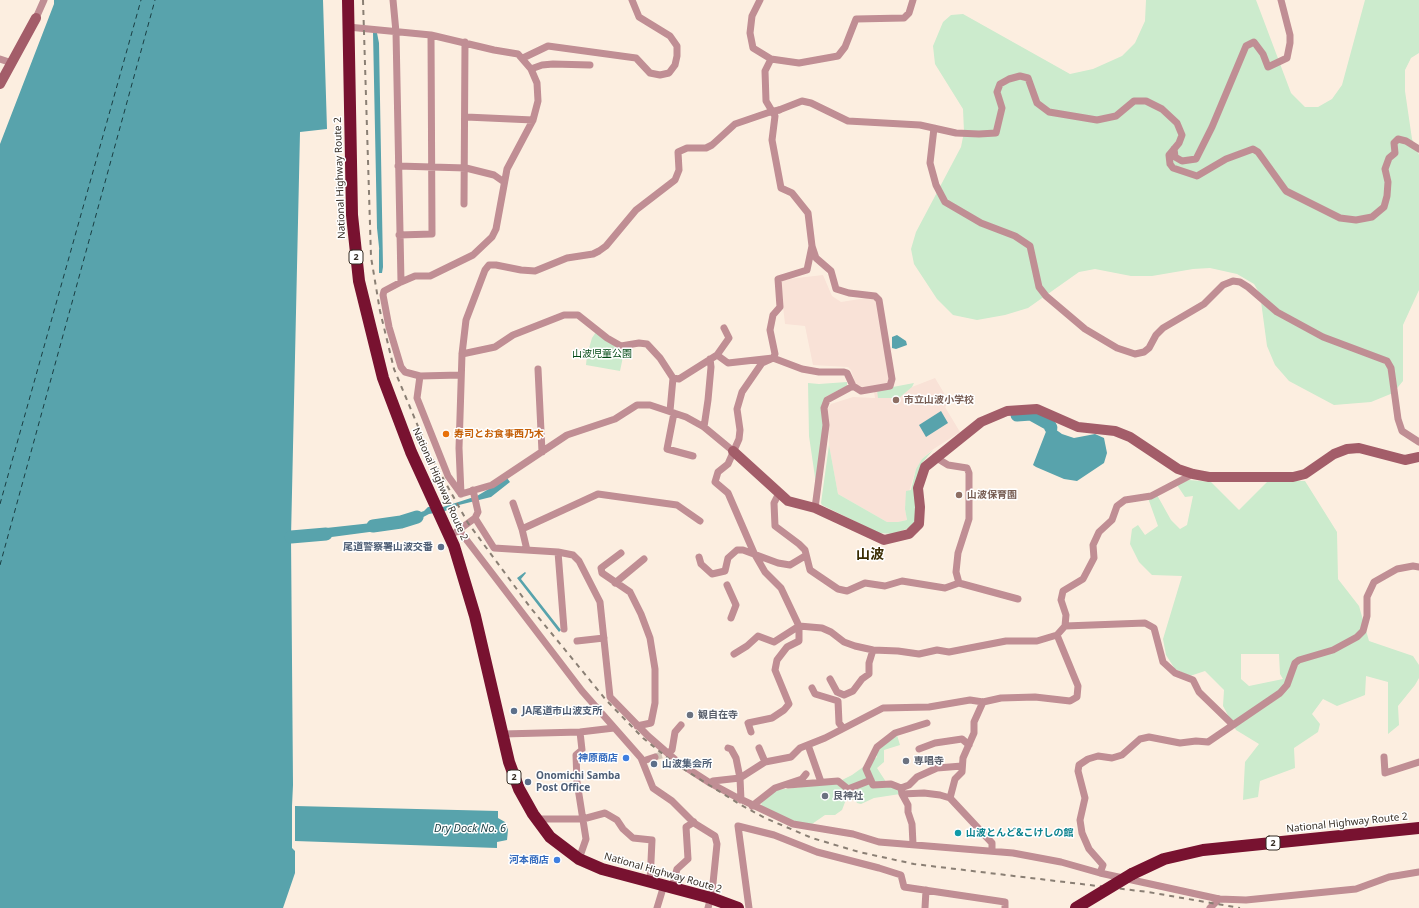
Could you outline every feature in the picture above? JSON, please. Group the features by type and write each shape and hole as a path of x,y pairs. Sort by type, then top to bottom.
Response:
{"highway":[{"name":"National Highway Route 2","path":"348,0 352,215 359,281 383,378 412,452 440,515 455,532 509,762 519,789 541,826 559,845 579,859 602,869 668,886 710,903 738,908"},
{"name":"National Highway Route 2","path":"1076,908 1132,874 1164,859 1203,850 1419,828"}],"street":[{"path":"0,84 36,18 44,0"},
{"path":"393,0 396,32 401,282"},
{"path":"523,58 548,46 636,58 650,74 660,75 669,73 675,65 677,46 670,36 640,17 632,0"},
{"path":"760,0 752,16 750,33 752,48 771,59 799,63 838,56 845,46 856,19 904,18 909,13 913,0"},
{"path":"1174,150 1175,157 1182,161 1196,159 1212,127 1246,46 1254,42 1263,54 1268,66 1287,58 1290,34 1281,0"},
{"path":"348,27 431,35 466,42 494,50 518,54 531,69 537,83 538,101 533,120 506,169 496,229 483,247 473,255 430,276 415,276 384,291 383,295 389,327 401,367 405,372 420,376 460,375"},
{"path":"399,235 432,234 431,35"},
{"path":"464,204 466,168 466,42"},
{"path":"0,59 12,63"},
{"path":"717,355 721,356 728,363 773,358 802,369 819,372 844,372 847,373 853,386 862,391 890,386 892,379 879,300 875,296 849,293 836,289 831,271 816,258 812,246 808,213 792,194 781,188 772,140 775,116 766,101 764,71 771,59"},
{"path":"531,69 542,65 553,64 590,65"},
{"path":"461,494 460,375 462,354 466,320 479,282 485,270 489,265 535,270 567,258 593,254 599,251 606,246 636,210 675,180 679,170 678,152 687,148 706,148 712,145 736,124 802,101 811,103 848,121 890,122 934,128 956,133 996,133 1002,108 997,92 1000,84 1009,79 1020,76 1028,78 1037,103 1049,112 1097,120 1116,116 1134,101 1146,101 1162,109 1177,123 1182,135 1179,143 1169,155 1170,164 1173,168 1182,173 1197,176 1226,159 1253,149 1258,152 1286,191 1340,218 1356,220 1372,217 1384,207 1387,196 1388,182 1385,169 1389,158 1395,153 1394,143 1398,139 1406,141 1419,149"},
{"path":"466,117 533,120"},
{"path":"934,128 930,163 936,185 945,202 981,222 1015,236 1030,246 1039,288 1084,329 1117,348 1135,354 1144,352 1149,348 1156,335 1163,328 1204,304 1223,285 1232,281 1240,282 1277,312 1322,337 1387,361 1391,368 1398,419 1402,431 1419,442"},
{"path":"398,166 466,168 494,175 504,182"},
{"path":"751,732 748,724 772,718 784,710 789,704 775,670 777,660 787,647 799,641 799,626 781,588 765,572 754,553 728,493 715,482 718,472 728,464 733,450 739,440 740,430 737,409 742,392 762,363 773,358 775,354 770,330 773,315 780,307 778,279 807,270 812,246"},
{"path":"809,262 826,266"},
{"path":"462,354 494,347 513,335 564,315 578,315 607,338 622,346 639,343 647,344 660,358 672,378 672,412 667,448 693,456"},
{"path":"672,378 679,379 717,355 729,338 724,328"},
{"path":"704,426 711,367 710,359"},
{"path":"538,369 542,452"},
{"path":"420,376 416,398 448,476 454,487 461,494"},
{"path":"815,508 826,425 824,408 827,400 853,386"},
{"path":"461,494 492,485 567,435 615,420 636,405 650,405 672,412 704,426 733,450 788,501 815,508 884,540 909,534 919,524 920,507 918,488 925,467 935,457 981,422 1007,412 1037,409 1078,427 1115,431 1130,437 1178,469 1209,477 1293,478 1305,474 1334,454 1347,449 1359,448 1405,460 1419,457"},
{"path":"935,457 948,465 967,468 969,473 969,519 958,553 956,572 959,583"},
{"path":"734,654 747,646 758,636 774,642 799,626 822,628 831,632 844,642 873,650 919,654 937,650 949,652 1006,641 1037,641 1057,634 1065,626 1066,615 1060,600 1063,591 1083,579 1094,558 1093,545 1099,532 1112,520 1117,506 1125,500 1151,496 1193,474"},
{"path":"473,490 478,512 475,518 455,532 582,691 642,761 653,788 672,801 694,822 715,836 717,844 710,903"},
{"path":"779,493 774,503 775,526 805,550 805,556 810,570 838,589 847,591 865,583 885,586 902,581 945,588 959,583 1018,599"},
{"path":"522,529 594,495 601,494 677,505 700,521"},
{"path":"513,503 522,529 527,550"},
{"path":"475,518 494,548 558,552 573,555 579,561 596,591 600,602 610,697 637,726 668,753 710,783 752,806 793,824 853,834 879,842 1013,853 1061,862 1100,873 1219,899 1246,900 1356,889 1389,877 1419,872"},
{"path":"699,556 701,564 712,574 724,571 728,558 737,550 754,553 778,563 790,565 805,556"},
{"path":"558,552 564,629"},
{"path":"621,553 601,568 602,573 630,592 641,614 650,638 655,669 655,703 651,723 637,726"},
{"path":"615,582 644,559"},
{"path":"1100,873 1103,865 1089,849 1082,833 1080,820 1085,798 1078,771 1079,765 1088,759 1098,756 1112,758 1122,755 1140,739 1149,737 1180,743 1196,741 1208,742 1219,732 1233,725 1280,693 1287,685 1295,662 1333,650 1357,637 1363,631 1367,616 1368,597 1374,582 1397,569 1413,566 1419,567"},
{"path":"727,585 736,605 731,618"},
{"path":"1065,626 1146,624 1154,628 1163,662 1175,673 1193,680 1199,692 1233,725"},
{"path":"710,783 712,781 740,778 765,762 791,757 800,748 883,708 929,707 970,700 983,702 1001,698 1035,697 1070,701 1077,697 1078,686 1057,634"},
{"path":"577,641 604,638"},
{"path":"830,679 837,692 844,695 854,692 862,679 869,674 869,663 873,650"},
{"path":"812,688 815,694 838,701 839,722 843,728"},
{"path":"950,798 955,779 962,772 963,758 974,733 974,722 983,702"},
{"path":"927,723 895,733 877,748 866,769 873,785 890,784 901,791 940,795 950,798 992,843 992,851"},
{"path":"668,753 672,750 675,732 681,725"},
{"path":"503,734 580,732 614,728"},
{"path":"579,859 586,839 576,782 576,755 582,750 580,732"},
{"path":"919,749 935,743 962,739 969,745"},
{"path":"808,745 821,782"},
{"path":"728,748 731,749 736,758 740,778 741,800"},
{"path":"759,748 765,762"},
{"path":"1384,756 1385,773 1419,762"},
{"path":"642,761 655,757"},
{"path":"901,791 917,777 936,768 962,766"},
{"path":"788,785 802,779 806,774"},
{"path":"752,806 775,788 788,785 838,781 848,789 871,780"},
{"path":"901,791 908,805 908,812 912,824 913,844"},
{"path":"541,826 541,819 583,819 605,813 617,820 623,830 633,838 652,840 650,882"},
{"path":"657,908 677,870 688,859 686,827 694,822"},
{"path":"749,908 738,826 774,835 817,852 894,873 901,876 904,888 1006,902 1005,908"},
{"path":"925,908 926,890"},
{"path":"1210,908 1219,899"}],"shaded area":[{"name":"市立山波小学校","path":"823,275 832,296 841,302 872,297 876,300 890,379 888,383 899,397 912,387 935,378 950,403 945,407 960,432 932,450 922,459 916,469 906,501 905,509 907,520 887,522 838,494 829,445 828,408 831,404 853,397 875,398 873,386 862,388 856,386 851,370 848,367 813,365 805,326 785,324 780,280"}],"green space":[{"path":"1146,0 1256,0 1291,93 1305,107 1318,107 1332,99 1342,85 1365,0 1419,0 1419,53 1411,58 1405,70 1405,91 1412,139 1419,155 1419,290 1403,325 1403,381 1393,393 1371,402 1334,405 1289,381 1275,365 1267,346 1260,294 1254,284 1237,274 1210,268 1193,269 1152,276 1131,276 1095,269 1079,272 1028,308 1005,315 977,320 953,315 937,299 914,264 911,249 916,232 961,147 964,132 963,109 935,64 933,46 943,22 951,15 963,14 1070,74 1093,69 1122,56 1135,43 1145,21"},
{"name":"山波児童公園","path":"596,332 624,352 620,371 586,365 592,338"},
{"path":"847,382 847,386 825,397 825,425 816,484 809,436 808,383 819,384"},
{"path":"914,383 912,387 899,398 878,398 877,390"},
{"path":"829,445 838,494 887,522 907,520 905,509 906,491 911,490 916,469 922,459 933,450 922,463 916,520 909,528 893,534 879,533 822,505 821,503"},
{"path":"1189,480 1211,482 1239,510 1268,481 1305,481 1337,532 1338,579 1359,606 1369,641 1413,656 1419,665 1419,678 1398,706 1399,725 1388,734 1388,682 1366,676 1365,695 1337,706 1323,699 1312,714 1320,724 1318,732 1294,748 1295,768 1260,781 1258,797 1243,800 1245,762 1259,744 1236,730 1223,706 1224,690 1205,671 1190,676 1175,669 1166,655 1163,639 1182,576 1152,575 1139,562 1130,544 1132,529 1138,525 1145,535 1158,526 1148,498 1157,495 1171,520 1180,529 1187,525 1193,496 1185,497 1177,485","holes":["1241,654 1279,654 1280,674 1283,679 1249,686 1241,679"]},
{"path":"897,735 900,745 884,750 884,762 877,768 888,785 899,788 900,794 874,798 861,804 857,803 855,799 851,800 850,791 840,781 852,775 877,757 875,752"},
{"path":"837,783 846,790 847,797 842,810 835,815 825,815 812,824 794,823 762,809 761,801 776,790"}],"water":[{"path":"54,0 323,0 327,129 300,132 291,537 293,785 292,848 295,851 295,873 283,908 0,908 0,144 54,4"},
{"path":"373,32 377,33 379,43 382,273 379,273 379,268 381,266 377,228"},
{"path":"897,335 906,341 907,345 896,349 892,348 892,337"},
{"path":"941,411 948,423 926,437 919,425"},
{"path":"1047,429 1055,429 1062,434 1074,438 1095,434 1104,438 1107,453 1104,463 1077,481 1064,479 1036,467 1033,465"},
{"path":"507,478 510,482 491,497 459,505 445,511 429,514 414,522 401,526 400,519 424,511 428,507 443,507 477,496"},
{"path":"390,521 392,529 309,540 308,530"},
{"path":"525,572 526,573 521,579 561,630 559,632 517,578"},
{"name":"Dry Dock No. 6","path":"295,806 498,811 498,818 505,822 508,830 507,840 497,842 497,848 295,841"}],"waterway":[{"path":"380,250 380,270"},
{"path":"1017,415 1031,414 1049,424 1051,428"},
{"path":"373,526 401,522 417,517"},
{"path":"291,537 326,534"}],"ferry route":[{"path":"0,504 141,0"},
{"path":"0,565 155,0"}],"tunnel":[{"path":"655,757 668,753"}],"railway":[{"path":"363,0 371,257 380,311 394,369 430,455 468,523 530,607 606,700 643,738 674,763 741,805 765,818 812,838 859,852 914,864 1148,892 1240,908"}],"place":[{"name":"市立山波小学校","path":"896,400"},
{"name":"寿司とお食事西乃木","path":"446,434"},
{"name":"山波保育園","path":"959,495"},
{"name":"尾道警察署山波交番","path":"441,547"},
{"name":"JA尾道市山波支所","path":"514,711"},
{"name":"観自在寺","path":"690,715"},
{"name":"神原商店","path":"626,758"},
{"name":"専唱寺","path":"906,761"},
{"name":"山波集会所","path":"654,764"},
{"name":"Onomichi Samba Post Office","path":"528,782"},
{"name":"艮神社","path":"825,796"},
{"name":"山波とんど&こけしの館","path":"958,833"},
{"name":"河本商店","path":"557,860"}],"district":[{"name":"山波","path":"870,555"}]}
